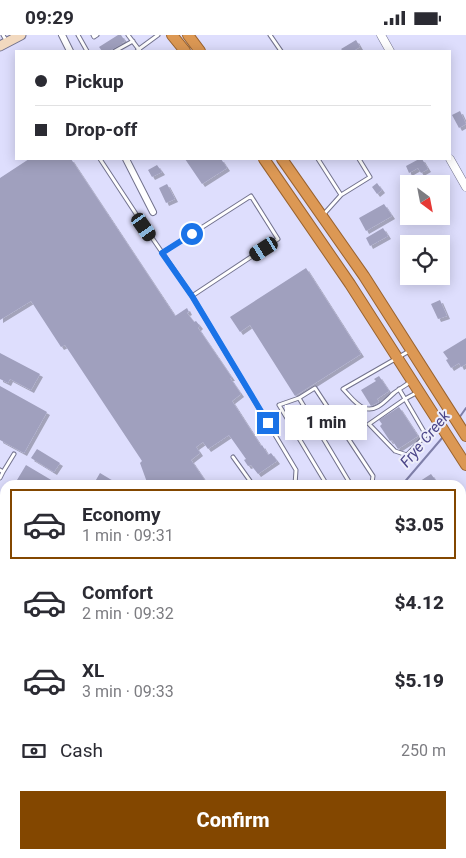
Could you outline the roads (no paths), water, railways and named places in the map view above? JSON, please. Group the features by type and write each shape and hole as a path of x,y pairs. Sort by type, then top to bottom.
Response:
{"highway":[{"path":"172,35 184,50"},
{"path":"188,35 199,50"},
{"path":"265,160 350,284 466,465"},
{"path":"283,160 364,276 466,436"}],"main road":[{"path":"3,41 21,35"}],"street":[{"path":"62,35 70,50"},
{"path":"381,35 389,50"},
{"path":"127,160 153,212"},
{"path":"451,160 466,187"}],"lane":[{"path":"78,35 86,50"},
{"path":"93,35 94,37 97,35"},
{"path":"128,35 139,50 158,35"},
{"path":"270,35 280,50"},
{"path":"117,50 133,41"},
{"path":"101,160 192,296 296,470 295,480"},
{"path":"319,160 341,195"},
{"path":"322,216 341,195 370,177 360,160"},
{"path":"162,253 251,196 278,239 192,296"},
{"path":"411,350 343,389 359,405 371,409 386,401 399,389 412,381"},
{"path":"323,480 279,405 299,398 316,388 373,476 372,480"},
{"path":"399,389 426,435"},
{"path":"418,391 369,424 395,451 407,455 426,435 440,424"},
{"path":"299,398 348,480"},
{"path":"0,478 2,471 14,454"},
{"path":"233,457 249,480"}],"waterway":[{"name":"Frye Creek","path":"459,418 466,408"},
{"name":"Frye Creek","path":"406,480 443,437"}]}
